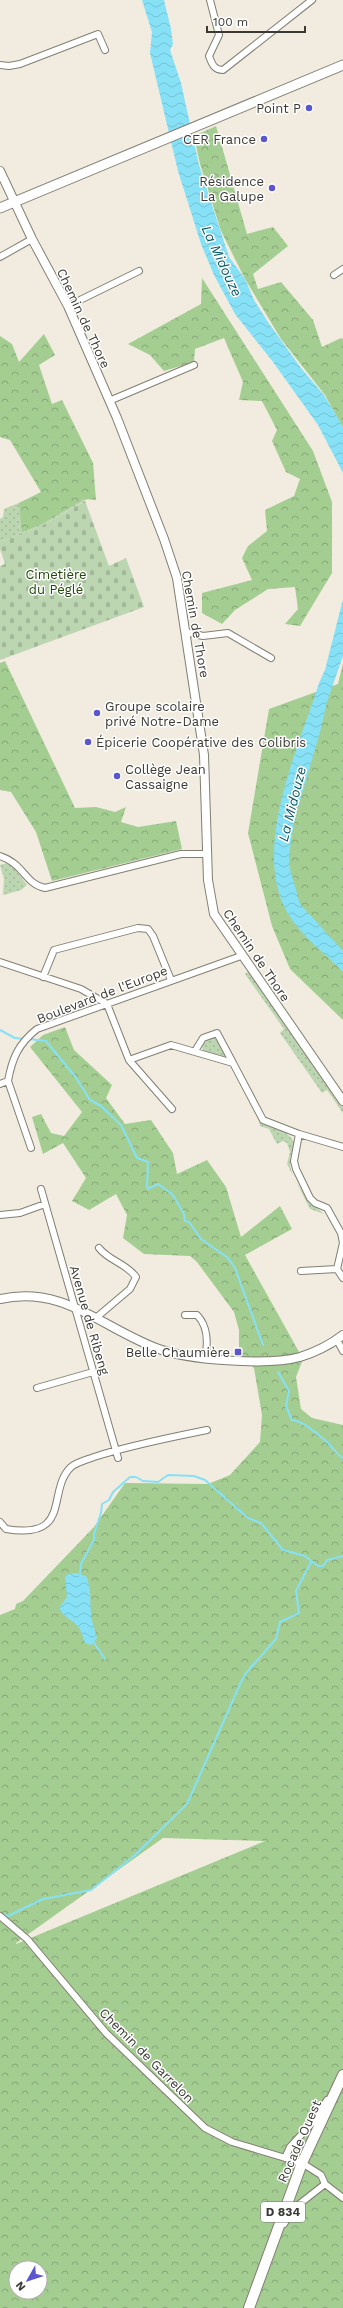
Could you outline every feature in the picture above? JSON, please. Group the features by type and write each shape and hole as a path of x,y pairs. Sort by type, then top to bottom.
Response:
{"main road":[{"path":"0,208 343,65"},
{"name":"Rocade Ouest","path":"249,2308 302,2163 342,2077"}],"street":[{"path":"210,0 219,35 208,56 212,66 218,70 223,70 312,0"},
{"path":"0,65 9,66 20,64 98,34 105,50"},
{"name":"Chemin de Thore","path":"0,171 32,239 68,306 109,401 164,539 177,578 204,755 210,902 214,914 241,956 343,1101"},
{"path":"0,257 32,239"},
{"path":"334,276 343,269"},
{"path":"68,306 139,271"},
{"path":"109,401 194,365"},
{"path":"186,632 203,636 228,633 271,658"},
{"path":"0,856 12,861 37,886 45,888 181,854 207,854"},
{"path":"44,977 54,950 138,928 148,930 153,936 171,980"},
{"name":"Boulevard de l'Europe","path":"8,1081 12,1061 20,1044 37,1029 241,956"},
{"path":"0,962 81,989 107,1004 129,1060 172,1109"},
{"path":"195,1051 203,1038 217,1033 263,1120 299,1134 343,1147"},
{"path":"129,1060 171,1045 232,1062"},
{"path":"0,1084 8,1081 31,1148"},
{"path":"299,1134 294,1161 296,1169 310,1198 315,1203 326,1208 341,1232 343,1243 337,1269 343,1278"},
{"name":"Avenue de Ribeng","path":"41,1189 118,1458"},
{"path":"0,1215 20,1213 45,1204"},
{"path":"97,1317 130,1289 136,1277 131,1269 105,1256 99,1248"},
{"path":"301,1271 337,1269"},
{"path":"0,1299 23,1296 40,1297 75,1306 155,1348 175,1354 206,1358 269,1360 298,1357 324,1348 340,1337 343,1351"},
{"path":"185,1315 197,1315 205,1326 207,1348 206,1358"},
{"path":"38,1388 93,1372"},
{"path":"0,1534 6,1529 28,1530 47,1523 56,1508 65,1474 72,1466 116,1450 207,1430"},
{"path":"0,1522 6,1529"},
{"name":"Chemin de Garrelon","path":"0,1916 27,1939 106,2033 205,2128 232,2142 302,2163 321,2175 325,2184 343,2198"},
{"path":"285,2158 290,2147 313,2122 342,2077"},
{"path":"265,2262 290,2212 325,2184"}],"green space":[{"path":"216,126 247,234 273,227 288,246 253,274 258,289 281,282 313,320 322,347 341,338 343,339 343,428 325,395 281,339 245,279 221,231 200,164 194,136"},
{"path":"202,278 313,451 332,502 332,573 300,626 285,624 298,609 295,587 268,589 235,610 222,624 202,613 202,593 252,580 242,558 248,546 267,531 265,510 294,496 300,479 286,472 272,441 277,430 262,401 239,400 243,382 224,338 195,349 194,362 164,371 150,355 128,344 201,304"},
{"path":"44,334 55,355 39,365 52,404 62,400 93,463 96,500 84,499 42,524 22,532 19,503 41,492 10,440 0,437 0,336 12,344 19,362"},
{"path":"85,476 93,496 43,525 0,542 0,519 3,517 4,509"},
{"name":"Cimetière du Péglé","path":"85,501 109,566 126,558 144,607 0,660 0,566 5,564 0,549 0,542 43,525"},
{"path":"5,661 75,808 96,807 115,812 126,807 121,822 138,827 176,821 182,849 52,881 36,832 11,792 0,790 0,663"},
{"path":"343,663 343,1020 290,969 272,926 248,833 269,709 338,684"},
{"path":"7,863 14,868 27,885 21,890 3,895 4,879 0,865"},
{"path":"249,971 343,1106 343,1113 327,1090 322,1093 280,1033 284,1029 245,974"},
{"path":"65,1027 74,1050 112,1085 106,1098 125,1124 151,1120 173,1153 177,1174 207,1160 226,1187 241,1237 280,1206 292,1229 245,1255 303,1359 296,1377 301,1409 312,1418 343,1425 343,2308 0,2308 0,1615 15,1609 16,1604 23,1601 94,1527 125,1483 208,1484 230,1475 260,1442 262,1415 254,1368 239,1354 239,1330 234,1312 197,1262 190,1256 144,1254 123,1238 127,1215 116,1194 89,1210 72,1201 86,1178 63,1143 43,1154 32,1117 41,1114 51,1133 64,1136 82,1112 30,1047 43,1035","holes":["163,1838 265,1841 16,1944"]},
{"path":"215,1037 226,1054 224,1057 203,1051 202,1044 206,1039"},
{"path":"257,1115 261,1123 284,1132 292,1138 295,1143 290,1162 293,1175 287,1164 290,1152 287,1143 283,1141 277,1144 269,1129 260,1126"},
{"path":"294,1178 302,1191 324,1214 310,1209"}],"water":[{"name":"La Midouze","path":"142,0 164,0 173,44 170,50 181,83 199,165 229,257 245,279 254,300 268,322 301,368 324,395 339,420 343,428 343,473 318,425 273,362 235,314 214,275 201,244 178,171 150,53 152,32"},
{"name":"La Midouze","path":"343,599 343,656 327,702 320,732 294,822 289,855 290,869 300,904 343,951 343,972 306,936 287,912 277,886 274,858 276,828 282,798 300,737 325,670"},
{"path":"70,1573 77,1573 87,1577 90,1591 91,1617 97,1638 91,1645 85,1643 79,1629 59,1608 67,1597 65,1577"}],"waterway":[{"path":"0,1030 15,1038 25,1039"},
{"path":"29,1039 46,1041 77,1079 90,1100 101,1106 121,1125 137,1158 148,1162 148,1189 158,1184 173,1195 184,1214 185,1221 189,1222 201,1239 228,1258 235,1268 263,1345"},
{"path":"278,1372 289,1391 286,1406 292,1420 310,1428 343,1458"},
{"path":"80,1576 81,1564 94,1540 94,1534 101,1513 102,1504 109,1500 113,1492 130,1477 136,1477 143,1481 158,1482 168,1475 194,1476 205,1480 248,1518 261,1523 283,1550 305,1556 318,1566 323,1566 327,1560 343,1556"},
{"path":"5,1915 8,1916 43,1899 91,1890 135,1855 187,1804 246,1673 276,1639 280,1622 299,1613 296,1591 311,1562"},
{"path":"92,1640 105,1659"}],"place":[{"name":"Point P","path":"309,108"},
{"name":"CER France","path":"264,139"},
{"name":"Résidence La Galupe","path":"272,188"},
{"name":"Groupe scolaire privé Notre-Dame","path":"97,713"},
{"name":"Épicerie Coopérative des Colibris","path":"88,742"},
{"name":"Collège Jean Cassaigne","path":"117,776"},
{"name":"Belle Chaumière","path":"238,1352"}]}
